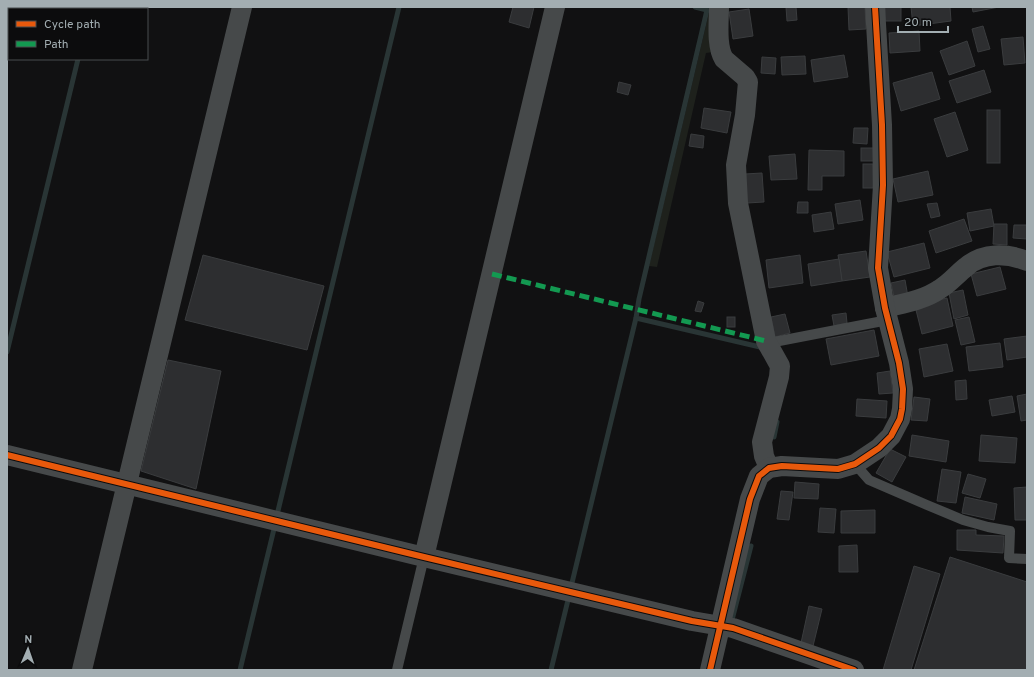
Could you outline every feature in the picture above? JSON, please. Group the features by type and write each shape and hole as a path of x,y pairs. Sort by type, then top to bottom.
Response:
{"street":[{"path":"82,670 242,7"},
{"path":"424,557 555,7"},
{"path":"718,7 721,55 745,77 748,82 745,115 737,154 736,173 738,203 766,341 780,366 779,377 762,442 764,456 769,468"},
{"path":"710,670 750,499 759,476 769,468 782,466 838,469 856,464 879,448 891,436 900,419 903,389 899,363 878,268 883,185 882,125 875,7"},
{"path":"887,314 941,289 967,266 979,259 992,255 1004,255 1027,261"},
{"path":"7,455 692,621 721,625 854,670"}],"lane":[{"path":"766,341 774,342 887,314"},
{"path":"856,464 869,480 963,520 988,528 1010,531 1009,558 1027,559"},
{"path":"397,670 424,557"}],"shaded area":[{"path":"706,7 712,7 713,52 706,53 657,267 649,266 710,8"}],"building":[{"path":"513,7 534,7 529,28 509,22"},
{"path":"786,7 796,7 797,20 787,21"},
{"path":"848,7 865,7 866,29 849,30"},
{"path":"885,7 901,7 901,21 885,21"},
{"path":"911,7 950,7 951,21 913,26"},
{"path":"972,7 999,7 973,12"},
{"path":"749,9 753,36 733,39 729,12"},
{"path":"983,26 990,49 978,52 972,29"},
{"path":"919,31 920,51 890,53 889,33"},
{"path":"1023,37 1025,63 1004,65 1001,39"},
{"path":"967,41 975,66 949,75 940,51"},
{"path":"844,55 848,77 814,82 811,60"},
{"path":"805,56 806,74 782,75 781,57"},
{"path":"762,57 776,58 775,74 761,73"},
{"path":"984,70 991,92 957,103 949,81"},
{"path":"932,72 940,99 901,111 893,83"},
{"path":"619,82 631,85 628,95 617,92"},
{"path":"704,108 731,112 727,133 701,128"},
{"path":"987,110 1000,110 1000,163 987,163"},
{"path":"955,112 968,150 947,157 934,119"},
{"path":"854,128 868,128 867,144 853,143"},
{"path":"691,134 704,136 703,148 689,146"},
{"path":"861,148 874,148 874,161 861,161"},
{"path":"809,150 844,151 844,176 822,176 822,190 808,190"},
{"path":"795,154 797,179 771,180 769,156"},
{"path":"863,164 873,164 873,188 863,188"},
{"path":"928,171 933,195 898,202 893,179"},
{"path":"762,173 764,202 747,203 745,174"},
{"path":"860,200 863,220 838,224 835,204"},
{"path":"798,202 808,202 808,213 797,213"},
{"path":"937,203 940,216 931,218 927,204"},
{"path":"991,209 994,226 970,231 967,213"},
{"path":"831,212 834,229 814,232 812,215"},
{"path":"964,219 972,241 936,253 929,231"},
{"path":"994,224 1007,224 1007,245 993,244"},
{"path":"1014,225 1027,225 1027,239 1013,238"},
{"path":"924,243 930,268 894,277 887,252"},
{"path":"866,251 870,277 842,281 838,255"},
{"path":"203,255 324,286 307,350 185,320"},
{"path":"800,255 803,283 769,288 766,260"},
{"path":"839,259 842,281 811,286 808,264"},
{"path":"1000,267 1006,289 977,296 971,274"},
{"path":"905,280 908,297 894,297 891,283"},
{"path":"963,290 968,315 954,319 949,293"},
{"path":"947,298 953,326 922,334 915,306"},
{"path":"698,301 704,303 701,312 695,311"},
{"path":"846,313 847,323 834,326 832,315"},
{"path":"785,314 790,333 775,337 771,317"},
{"path":"727,317 735,317 735,327 727,327"},
{"path":"969,317 975,342 961,345 955,320"},
{"path":"874,330 879,356 831,365 826,339"},
{"path":"1027,336 1027,357 1007,360 1004,339"},
{"path":"1000,343 1003,367 969,371 966,347"},
{"path":"947,344 953,371 924,377 919,349"},
{"path":"168,360 221,371 196,489 141,471"},
{"path":"890,371 893,393 879,394 877,373"},
{"path":"966,380 967,399 956,400 955,381"},
{"path":"1027,394 1027,420 1021,421 1017,396"},
{"path":"1012,396 1015,412 992,416 989,400"},
{"path":"914,397 930,399 927,421 911,420"},
{"path":"857,399 887,401 886,418 856,416"},
{"path":"912,435 949,441 946,462 909,456"},
{"path":"981,435 1017,438 1015,463 979,461"},
{"path":"890,449 906,457 892,482 876,473"},
{"path":"942,469 961,472 956,503 937,501"},
{"path":"968,474 986,479 980,498 962,493"},
{"path":"795,482 819,484 818,499 794,498"},
{"path":"1027,487 1027,520 1015,520 1014,488"},
{"path":"781,491 793,492 789,520 777,519"},
{"path":"965,497 997,504 994,520 962,513"},
{"path":"820,508 836,509 834,533 818,532"},
{"path":"875,510 875,533 841,533 841,511"},
{"path":"957,530 976,530 976,535 1004,536 1003,553 957,550"},
{"path":"857,545 858,572 839,572 839,546"},
{"path":"950,557 1027,582 1027,670 914,670"},
{"path":"914,566 940,574 911,670 883,670"},
{"path":"809,606 822,609 813,646 801,643"}],"waterway":[{"path":"277,515 399,7"},
{"path":"695,7 707,10 639,299 636,318 760,347 762,349"},
{"path":"7,352 78,60"},
{"path":"571,587 636,318"},
{"path":"774,437 777,422"},
{"path":"240,670 274,529"},
{"path":"731,624 751,546"},
{"path":"551,670 568,600"}],"marked path":[{"path":"492,274 766,341"}],"cycle path":[{"path":"710,670 750,499 759,476 769,468 782,466 838,469 855,464 879,448 891,436 900,419 903,389 899,363 885,308 878,268 883,185 882,125 875,7"},
{"path":"7,455 692,621 733,628 854,670"}]}
